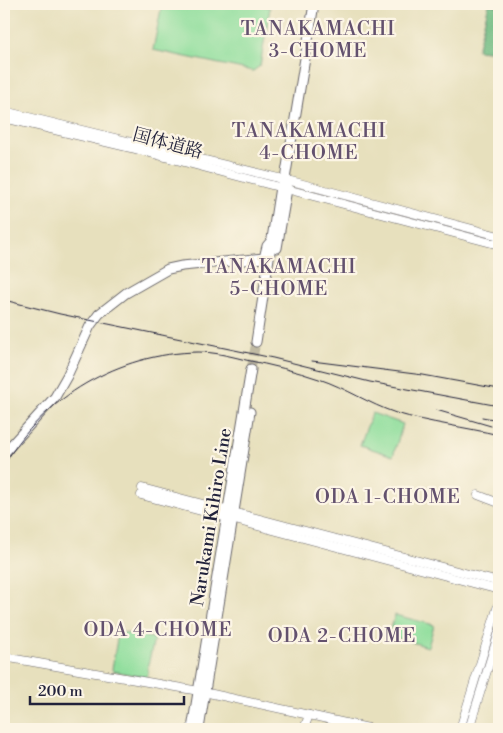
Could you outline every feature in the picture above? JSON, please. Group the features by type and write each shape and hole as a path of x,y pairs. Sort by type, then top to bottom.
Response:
{"main road":[{"path":"258,342 314,4"},
{"path":"4,453 55,396 67,376 90,326 99,314 126,293 168,269 264,258 267,246 275,242"},
{"name":"Narukami Kihiro Line","path":"199,729 202,692 254,369"},
{"name":"Narukami Kihiro Line","path":"192,729 202,692"}],"street":[{"name":"国体道路","path":"4,111 284,185 499,245"},
{"name":"国体道路","path":"4,118 499,236"},
{"path":"142,491 499,590"},
{"path":"478,494 499,503"},
{"path":"231,516 499,582"},
{"path":"460,729 499,602"},
{"path":"469,729 499,632"},
{"path":"4,657 202,692 373,729"},
{"path":"304,729 309,715"}],"green space":[{"path":"236,3 270,8 260,66 253,71 153,50 162,4"},
{"path":"489,4 499,6 499,52 477,50"},
{"path":"372,413 403,424 393,456 360,445"},
{"path":"395,615 434,625 428,647 389,635"},
{"path":"118,633 153,638 147,676 113,671"}],"tunnel":[{"path":"251,369 256,342"}],"railway":[{"path":"4,300 60,314 273,358 370,382 499,406"},
{"path":"4,465 20,441 40,419 86,383 112,370 140,361 169,354 198,352 222,354 274,366 329,383 396,413 421,420 499,435"},
{"path":"312,361 423,375 499,389"},
{"path":"436,410 491,426"},
{"path":"482,417 499,420"}],"district":[{"name":"TANAKAMACHI 3-CHOME","path":"318,39"},
{"name":"TANAKAMACHI 4-CHOME","path":"309,141"},
{"name":"TANAKAMACHI 5-CHOME","path":"279,277"},
{"name":"ODA 1-CHOME","path":"388,496"},
{"name":"ODA 4-CHOME","path":"158,629"},
{"name":"ODA 2-CHOME","path":"342,635"}]}
